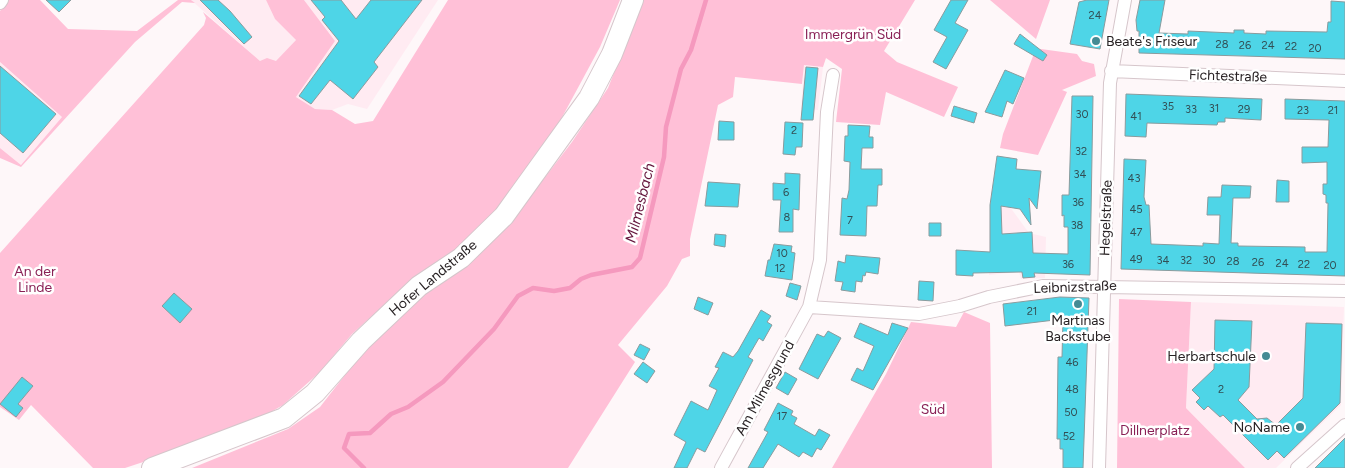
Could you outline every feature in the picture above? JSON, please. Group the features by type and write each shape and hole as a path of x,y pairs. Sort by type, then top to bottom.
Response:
{"main road":[{"name":"Hofer Landstraße","path":"152,468 284,418 315,393 361,341 419,286 460,258 504,216 589,98 612,54 633,0"}],"street":[{"name":"Hegelstraße","path":"1100,468 1103,285 1111,71 1125,0"},
{"name":"Fichtestraße","path":"1111,71 1345,81"},
{"name":"Am Milmesgrund","path":"721,468 809,307 820,260 827,112 832,75"},
{"name":"Leibnizstraße","path":"809,307 919,314 960,306 1035,287 1103,285 1345,291"},
{"path":"1297,468 1345,424"}],"shaded area":[{"path":"191,0 266,0 275,19 296,40 276,62 260,61"},
{"path":"304,0 438,0 367,109 348,104 332,110 315,109 296,97 335,41"},
{"path":"0,62 62,117 21,165 0,148"},
{"path":"804,65 823,67 818,110 801,109"},
{"path":"990,205 1010,207 1029,233 1046,237 1045,278 1021,279 1019,272 989,275"},
{"name":"Herbartschule","path":"1191,302 1344,307 1341,405 1276,468 1245,468 1186,408"}],"green space":[{"path":"9,0 40,0 68,29 137,31 178,0 191,0 195,3 182,2 135,42 21,167 0,158 0,148 21,165 62,117 0,62 0,11"},
{"name":"An der Linde","path":"266,0 304,0 335,41 296,97 315,109 332,110 355,124 373,121 448,0 620,0 600,47 553,134 500,209 455,251 412,280 352,334 320,372 283,405 240,430 125,468 93,468 31,405 19,420 0,407 0,253 204,25 206,18 203,12 260,61 267,58 276,61 296,40 275,19"},
{"name":"Immergrün Süd","path":"643,0 915,0 884,51 897,62 958,87 944,117 886,92 880,125 836,122 842,69 826,58 823,67 804,65 802,84 735,77 733,97 718,105 690,239 690,256 682,259 667,286 618,345 635,362 568,468 192,468 288,429 320,407 367,347 422,295 510,223 572,142 608,88"},
{"path":"990,0 1050,0 1036,39"},
{"path":"1041,49 1077,54 1082,61 1094,64 1096,76 1062,90 1067,92 1038,155 1000,148 1003,134 1035,51"},
{"name":"Dillnerplatz","path":"1119,299 1191,302 1186,408 1245,468 1117,468"},
{"name":"Süd","path":"964,312 990,323 992,468 832,468 886,374 911,322 956,327"}],"building":[{"path":"46,0 71,0 59,12"},
{"path":"200,0 218,0 252,37 244,44"},
{"path":"311,0 341,0 356,19 371,0 422,0 374,62 378,67 353,99 330,80 311,104 299,96 339,41 322,20 325,17"},
{"path":"951,0 968,0 955,23 968,30 946,69 933,62 947,37 934,30"},
{"path":"1109,0 1100,49 1070,44 1079,2"},
{"path":"1140,0 1165,0 1159,33 1188,34 1188,31 1234,33 1234,30 1244,30 1244,33 1266,34 1266,31 1327,32 1328,22 1331,22 1331,1 1345,2 1345,59 1139,53 1139,31 1137,31 1136,20"},
{"path":"1020,34 1047,55 1043,61 1014,44"},
{"path":"0,66 56,114 23,153 0,133"},
{"path":"806,67 818,68 813,120 801,120"},
{"path":"1005,70 1024,78 1013,104 1007,101 1002,117 985,112"},
{"path":"1126,94 1262,99 1261,120 1225,118 1225,122 1218,122 1217,125 1147,123 1146,137 1125,136"},
{"path":"1072,96 1093,96 1090,275 1034,273 1035,277 1023,278 1022,272 973,273 973,276 956,275 956,250 990,252 990,205 997,156 1017,159 1016,169 1041,171 1037,209 1029,198 1031,225 1020,209 1001,206 1002,234 1032,232 1033,253 1068,254 1068,227 1064,227 1062,195 1069,195"},
{"path":"1285,99 1345,101 1345,276 1121,269 1124,159 1146,160 1144,197 1146,205 1149,205 1151,244 1203,246 1203,243 1219,244 1220,215 1207,215 1208,197 1221,197 1222,185 1251,186 1250,198 1233,198 1231,243 1238,243 1238,246 1305,247 1305,252 1327,252 1328,203 1326,203 1326,195 1323,194 1323,184 1327,184 1327,162 1302,163 1302,147 1328,147 1329,120 1285,119"},
{"path":"954,106 977,113 974,123 951,116"},
{"path":"719,121 734,122 734,140 718,140"},
{"path":"785,122 803,123 802,147 796,147 795,155 783,154"},
{"path":"848,125 870,126 869,137 873,137 873,148 862,148 861,169 882,169 882,185 878,185 877,206 867,206 866,236 840,235 842,198 847,199 849,190 850,162 844,161 845,136 848,136"},
{"path":"785,173 800,174 799,210 793,209 793,232 779,232 781,200 773,200 773,183 785,184"},
{"path":"1277,180 1289,181 1289,202 1276,202"},
{"path":"708,182 740,184 738,207 705,206"},
{"path":"929,223 941,223 941,236 929,236"},
{"path":"715,234 726,235 725,247 714,245"},
{"path":"774,244 792,246 791,252 795,253 792,280 765,276"},
{"path":"846,255 880,258 878,274 866,272 865,276 863,275 862,282 856,281 855,292 841,290 843,282 835,281 838,261 845,263"},
{"path":"919,281 934,282 933,301 918,300"},
{"path":"790,283 801,286 797,300 786,296"},
{"path":"174,293 192,309 180,323 162,306"},
{"path":"698,297 713,303 708,315 694,309"},
{"path":"1060,297 1089,298 1083,468 1063,468 1063,449 1060,449 1060,439 1057,439 1058,357 1062,357 1063,319 1005,326 1003,304"},
{"path":"761,310 771,316 767,322 772,325 763,341 759,338 748,357 753,360 705,452 697,448 687,468 674,468 686,442 674,435 691,401 708,410 717,390 709,386 719,368 715,367 723,352 733,357 738,351"},
{"path":"1215,320 1252,321 1249,387 1238,400 1257,419 1267,418 1276,425 1303,398 1306,323 1342,324 1340,403 1284,458 1277,451 1268,460 1223,415 1220,417 1208,406 1204,410 1196,402 1200,398 1192,390 1214,369"},
{"path":"860,323 888,335 892,323 908,328 873,390 851,380 857,368 863,371 874,346 854,337"},
{"path":"828,331 841,338 818,379 799,369 817,334 824,337"},
{"path":"640,344 650,349 644,360 634,355"},
{"path":"643,362 655,371 647,383 634,374"},
{"path":"785,372 797,379 788,395 776,388"},
{"path":"22,377 33,386 18,404 23,408 16,417 0,404"},
{"path":"778,403 793,411 791,415 797,418 794,424 815,436 819,429 830,435 821,450 817,448 812,457 803,452 799,457 778,444 763,468 748,468 768,432 764,430"},
{"path":"1345,438 1345,468 1315,468"}],"waterway":[{"name":"Milmesbach","path":"364,468 344,448 349,434 370,433 391,414 408,407 443,382 494,329 518,296 533,288 554,291 570,288 581,279 591,275 632,267 640,258 664,157 666,127 681,69 691,50 706,0"}],"place":[{"name":"Beate's Friseur","path":"1096,41"},
{"name":"Martinas Backstube","path":"1078,304"},
{"name":"Herbartschule","path":"1266,356"},
{"name":"NoName","path":"1300,427"}]}
